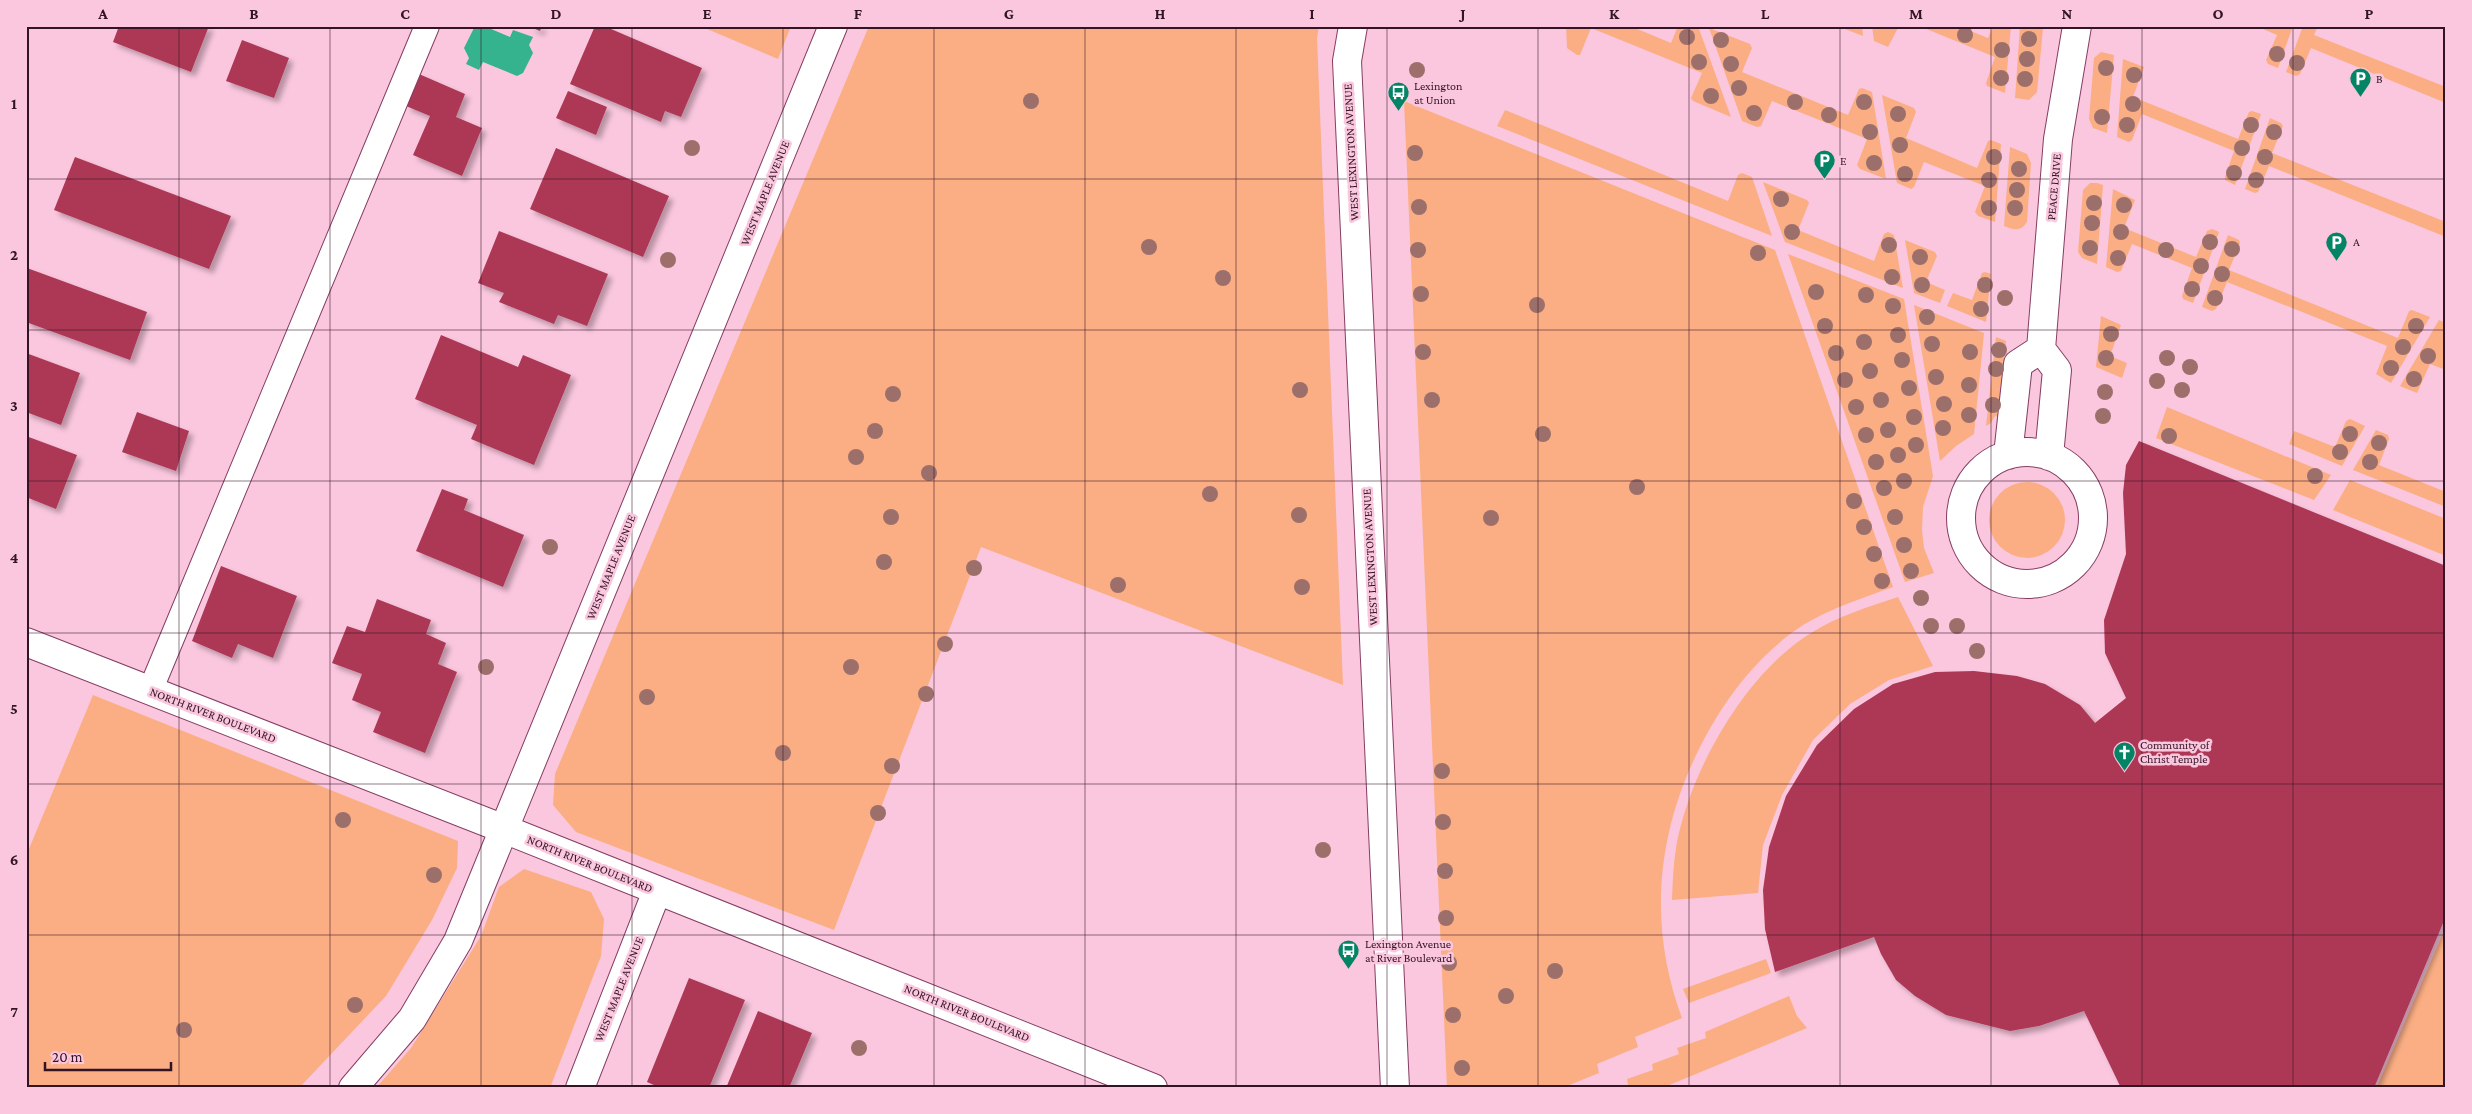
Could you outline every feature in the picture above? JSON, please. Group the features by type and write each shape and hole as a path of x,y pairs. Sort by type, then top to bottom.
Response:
{"street":[{"name":"WEST MAPLE AVENUE","path":"353,1088 412,1019 458,941 833,26"},
{"name":"WEST LEXINGTON AVENUE","path":"1353,26 1347,61 1395,1088"},
{"name":"PEACE DRIVE","path":"2041,349 2058,139 2077,26"},
{"path":"2008,455 2018,364 2041,349 2057,370 2049,456"},
{"path":"2029,452 2049,456 2069,467 2084,484 2092,505 2093,528 2086,549 2072,567 2053,580 2031,585 2008,582 1988,572 1973,558 1964,539 1960,518 1964,498 1974,478 1989,464 2008,455 2029,452"},
{"name":"NORTH RIVER BOULEVARD","path":"26,642 504,829 1153,1088"},
{"name":"WEST MAPLE AVENUE","path":"580,1088 657,891"}],"lane":[{"path":"150,691 427,26"}],"shaded area":[{"path":"475,26 484,26 510,37 513,30 533,37 529,45 533,53 523,73 517,76 483,62 479,70 466,64 469,58 464,48"},
{"path":"700,26 791,26 778,59"},
{"path":"869,26 1319,26 1317,38 1343,685 981,547 834,930 576,832 553,805 555,774"},
{"path":"1566,26 1630,26 1671,43 1678,26 1698,26 1731,117 1693,101 1691,98 1702,73 1591,28 1580,55 1577,55 1567,48"},
{"path":"1837,26 1862,26 1863,36"},
{"path":"1872,26 1899,26 1888,47 1874,41"},
{"path":"1919,26 1958,26 1988,38 1993,26 2011,26 2005,93 1987,86 1986,83 1995,57"},
{"path":"2020,26 2043,28 2037,92 2029,100 2015,98"},
{"path":"2256,26 2293,26 2278,68 2268,64 2266,60 2277,35"},
{"path":"2303,26 2318,26 2314,35 2446,87 2446,103 2311,48 2300,74 2296,76 2286,72"},
{"path":"1709,28 1750,44 1752,48 1742,72 1848,115 1859,89 1862,88 1872,92 1886,179 1860,169 1857,165 1867,139 1772,101 1761,126 1757,127 1742,121"},
{"path":"2101,52 2114,55 2107,133 2093,128 2089,119 2094,58"},
{"path":"2123,59 2144,67 2133,97 2238,139 2249,112 2261,114 2235,185 2225,180 2234,151 2142,114 2132,140 2129,142 2117,137"},
{"path":"1882,95 1914,108 1916,112 1906,138 1977,168 1988,141 1991,140 2001,144 1995,222 1978,216 1975,212 1985,186 1924,162 1914,187 1911,189 1897,183"},
{"path":"1404,101 1775,250 1893,587 1836,608 1790,634 1745,677 1718,715 1698,751 1682,787 1671,824 1664,862 1661,901 1663,940 1670,979 1682,1018 1635,1037 1638,1047 1597,1064 1599,1073 1562,1088 1447,1088"},
{"path":"1505,110 1728,201 1738,175 1742,173 1752,177 1772,236 1497,126"},
{"path":"2270,118 2281,123 2283,126 2272,153 2446,222 2446,237 2269,166 2258,192 2255,193 2245,189"},
{"path":"2010,147 2027,154 2031,163 2027,222 2019,229 2004,226"},
{"path":"1763,182 1807,200 1809,203 1798,230 1874,261 1884,234 1888,232 1894,235 1903,288 1785,242"},
{"path":"2090,183 2103,185 2097,264 2082,258 2078,252 2083,190"},
{"path":"2113,189 2135,200 2124,228 2196,257 2207,231 2212,229 2219,232 2193,303 2183,299 2182,296 2192,268 2132,244 2121,271 2117,272 2106,267"},
{"path":"2228,235 2239,240 2240,243 2229,270 2398,338 2409,311 2412,310 2430,317 2391,383 2376,374 2387,346 2227,282 2216,309 2212,311 2202,307"},
{"path":"1905,240 1935,252 1937,256 1926,282 1945,290 1940,303 1914,293"},
{"path":"1788,254 1904,299 1933,476 1923,507 1922,530 1924,548 1934,573 1905,582"},
{"path":"1982,273 1991,274 1986,322 1947,306 1953,293 1972,300"},
{"path":"1914,305 1984,333 1974,434 1956,446 1940,461"},
{"path":"2101,316 2121,325 2110,356 2127,363 2122,378 2096,367"},
{"path":"2439,320 2446,323 2446,370 2430,364 2417,393 2400,386"},
{"path":"1996,337 2006,341 1999,417 1995,416 1991,423 1986,426"},
{"path":"2167,407 2331,475 2314,500 2156,438"},
{"path":"2350,419 2365,426 2342,466 2289,444 2294,431 2335,447 2346,421"},
{"path":"2376,430 2388,435 2389,439 2379,465 2446,492 2446,507 2353,470"},
{"path":"2350,480 2446,519 2446,556 2333,510"},
{"path":"2020,482 2034,482 2048,488 2059,499 2065,513 2062,535 2054,547 2034,558 2020,558 2006,552 1995,541 1989,527 1989,513 1995,499 2006,488"},
{"path":"1898,597 1933,666 1889,680 1850,704 1813,740 1782,795 1763,845 1758,893 1672,900 1677,843 1689,799 1714,744 1747,693 1767,669 1788,649 1811,633 1842,617"},
{"path":"93,695 458,841 457,868 432,920 386,996 299,1088 26,1088 26,856"},
{"path":"524,869 591,892 604,919 601,956 550,1088 376,1088 411,1048 481,936 499,887"},
{"path":"2446,926 2446,1088 2377,1087"},
{"path":"1766,959 1771,973 1689,1003 1683,989"},
{"path":"1789,996 1797,1016 1807,1028 1662,1088 1620,1088 1628,1085 1627,1079 1653,1070 1652,1064 1679,1054 1677,1048 1706,1038 1705,1032"}],"building":[{"path":"119,26 209,26 191,72 113,42"},
{"path":"528,26 542,26 540,31"},
{"path":"595,26 604,26 702,68 681,117 665,111 661,122 570,84"},
{"path":"242,40 289,58 274,98 226,81"},
{"path":"419,74 465,94 456,117 482,128 462,176 413,155 430,116 406,106"},
{"path":"568,91 607,107 596,135 556,118"},
{"path":"556,148 669,196 643,257 530,209"},
{"path":"75,157 231,216 209,269 54,210"},
{"path":"499,231 608,274 587,326 558,315 554,324 499,302 504,293 478,283"},
{"path":"27,268 147,312 130,360 26,322"},
{"path":"441,335 518,367 523,355 571,375 534,465 471,439 477,425 415,399"},
{"path":"26,353 80,373 61,425 26,412"},
{"path":"137,412 189,431 176,471 122,452"},
{"path":"26,436 77,455 56,509 26,497"},
{"name":"Community of Christ Temple","path":"2139,441 2446,566 2446,916 2374,1088 2121,1088 2084,1011 2039,1026 2010,1031 1946,1015 1915,996 1896,980 1881,954 1874,937 1775,972 1765,929 1763,890 1769,847 1786,796 1817,745 1854,709 1893,684 1935,672 1974,671 2017,676 2045,684 2080,705 2095,723 2126,698 2105,653 2104,620 2126,554 2123,493 2126,465"},
{"path":"442,489 468,499 464,510 524,535 503,587 416,551"},
{"path":"221,566 297,596 273,658 238,644 232,658 192,641"},
{"path":"377,599 431,620 426,634 446,643 438,664 457,672 425,753 373,732 381,712 352,700 362,674 332,663 347,626 365,632"},
{"path":"689,978 745,1000 709,1088 661,1088 647,1082"},
{"path":"758,1011 812,1033 789,1088 726,1088"}],"place":[{"name":"B","path":"2360,98"},
{"name":"Lexington at Union","path":"1398,112"},
{"name":"E","path":"1824,180"},
{"name":"A","path":"2337,261"},
{"name":"Community of Christ Temple","path":"2124,771"},
{"name":"Lexington Avenue at River Boulevard","path":"1349,970"}]}
